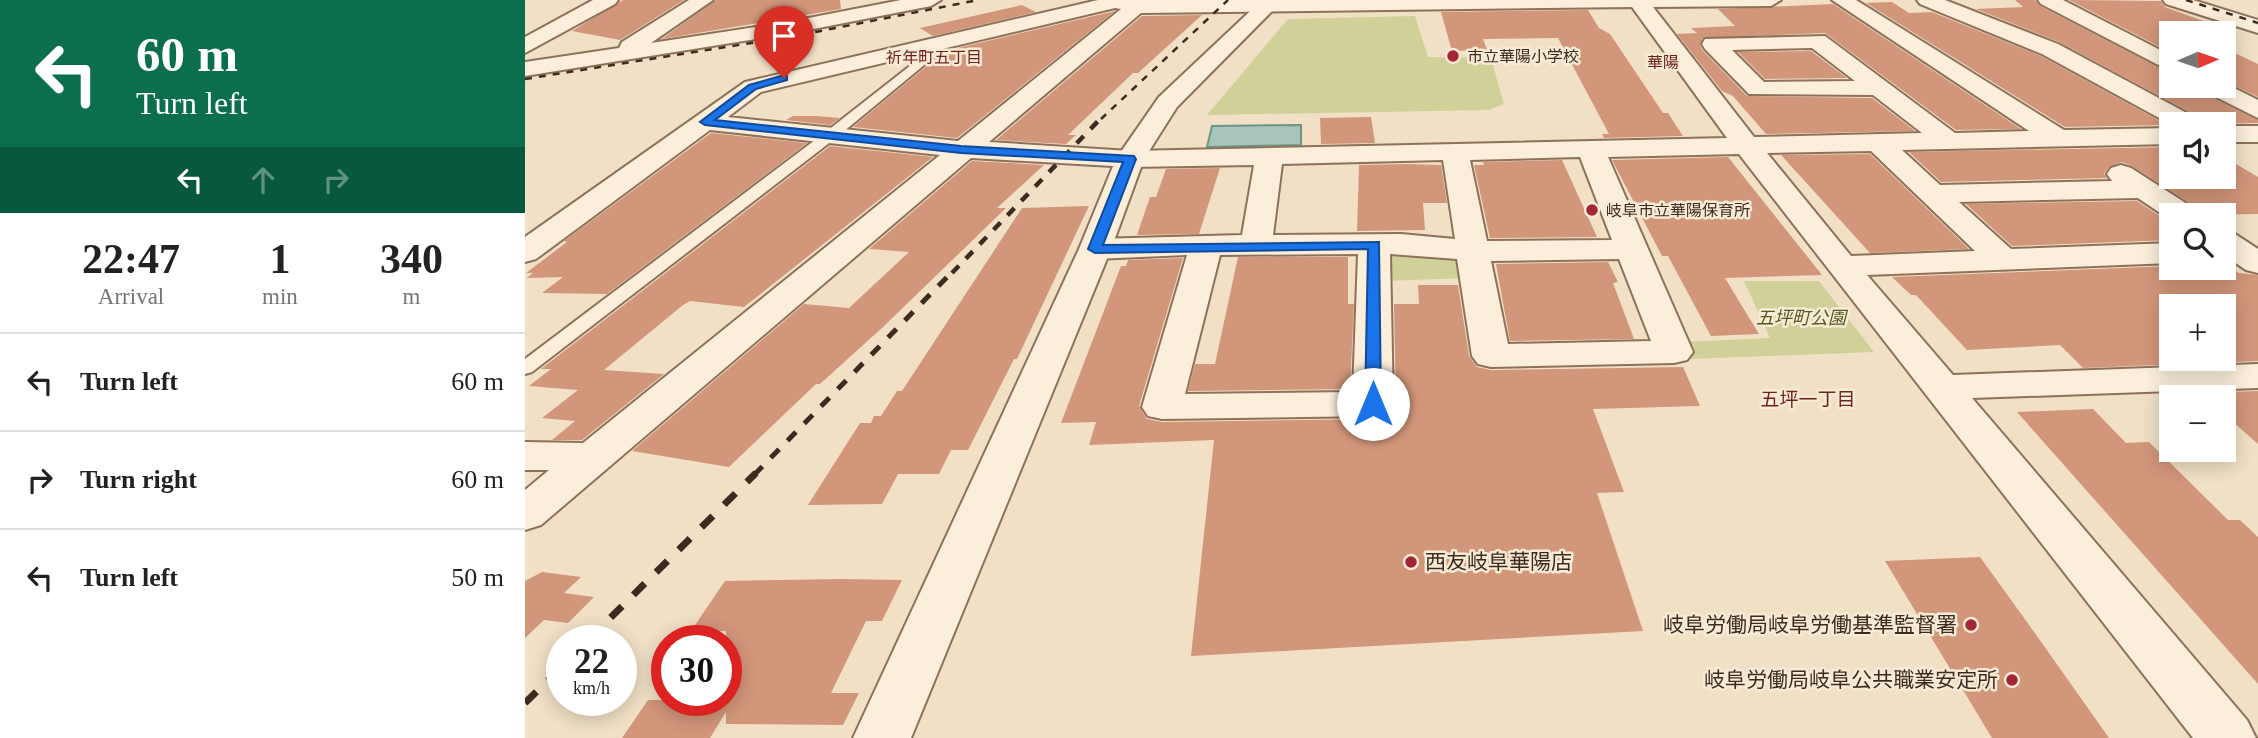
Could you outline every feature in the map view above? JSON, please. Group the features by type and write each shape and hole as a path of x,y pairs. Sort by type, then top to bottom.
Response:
{"street":[{"path":"525,46 608,0"},
{"path":"617,56 703,0"},
{"path":"788,29 823,0"},
{"path":"525,69 788,29 931,0"},
{"path":"525,252 753,87 947,42 1136,3 1771,0"},
{"path":"1842,0 2166,203"},
{"path":"1927,0 2050,49 2167,112"},
{"path":"2048,0 2159,58"},
{"path":"2173,0 2258,27"},
{"path":"1637,1 1746,145 1842,265 2227,738"},
{"path":"525,514 1136,3"},
{"path":"882,738 1095,249 1130,159 1167,102 1270,3"},
{"path":"1880,88 1758,89 1713,44 1817,41 1880,88 1949,141"},
{"path":"2235,98 2258,110"},
{"path":"705,122 961,149 1130,159 2159,135"},
{"path":"2236,134 2258,134"},
{"path":"1877,142 2002,259"},
{"path":"1455,152 1491,356 1674,352 1591,150"},
{"path":"1256,245 1270,154"},
{"path":"1932,194 2144,189"},
{"path":"1095,249 1374,244 1473,251 1632,249"},
{"path":"1206,245 1162,407 1373,404 1374,244"},
{"path":"1842,265 2159,253"},
{"path":"1943,387 2258,376"},
{"path":"525,456 593,457"}],"lane":[{"path":"525,368 832,134 947,42"}],"green space":[{"path":"1415,16 1428,57 1476,58 1492,62 1504,104 1489,110 1207,115 1288,19"},
{"path":"1385,250 1464,256 1467,278 1385,281"},
{"name":"五坪町公園","path":"1744,281 1819,281 1874,352 1689,359 1682,342 1770,338"}],"shaded area":[{"path":"1301,125 1301,145 1207,147 1212,126"}],"building":[{"path":"623,0 684,0 620,40 572,31"},
{"path":"716,0 840,0 841,9 662,39"},
{"path":"2015,0 2035,0 2040,6 2159,67 2159,96 2059,42 1976,9 2023,7"},
{"path":"2069,0 2161,1 2165,7 2204,21 2159,21 2159,46"},
{"path":"1892,2 1909,13 1932,12 2041,56 2159,121 2159,125 2065,127 1866,3"},
{"path":"1833,4 2021,129 1956,130 1825,33 1703,38 1700,45 1703,51 1747,96 1872,98 1915,131 1766,134 1733,96 1722,91 1677,34 1697,33 1691,28 1735,26 1718,9"},
{"path":"1022,5 1036,12 933,36 920,28"},
{"path":"1588,10 1599,28 1610,34 1663,113 1668,113 1683,136 1604,138 1602,134 1609,134 1558,38 1483,39 1487,50 1452,51 1441,12"},
{"path":"1115,11 957,138 853,127 945,51"},
{"path":"1202,15 1138,73 1133,73 1068,135 1076,135 1066,144 996,140 1142,16"},
{"path":"1811,51 1847,78 1765,79 1738,52"},
{"path":"2237,54 2258,64 2258,97 2237,87"},
{"path":"2164,98 2213,98 2258,120 2258,123 2236,123 2236,112 2190,112"},
{"path":"793,116 840,118 830,125 786,120"},
{"path":"1371,117 1375,143 1321,144 1320,118"},
{"path":"711,133 807,143 607,294 542,293 563,277 527,278 533,273 526,273 567,242 564,241"},
{"path":"830,146 933,157 744,307 690,301 683,305 604,370 664,374 582,440 552,440 575,421 542,418 578,390 529,386 551,369 541,369"},
{"path":"2159,147 2159,183 2122,162 2109,167 2104,174 2107,178 1941,182 1909,152"},
{"path":"1870,154 1969,249 1870,253 1781,155"},
{"path":"1728,157 1822,275 1725,278 1759,334 1711,336 1668,256 1662,256 1612,160"},
{"path":"1562,160 1597,237 1490,238 1474,165 1484,165 1483,162"},
{"path":"972,161 1044,165 997,208 1006,208 883,327 820,384 816,384 729,467 632,451 804,304 849,308 909,252 869,249"},
{"path":"2236,164 2258,177 2258,214 2236,214 2236,203 2190,203 2168,189 2236,189"},
{"path":"1359,165 1441,165 1447,203 1423,203 1425,230 1357,231"},
{"path":"1220,168 1199,234 1137,235 1150,197 1156,197 1166,169"},
{"path":"2137,201 2159,216 2159,240 2012,246 1966,204"},
{"path":"1089,206 1017,359 1014,359 968,450 951,450 939,474 898,474 882,504 808,505 860,423 871,423 874,416 881,416 897,391 902,391 1022,208"},
{"path":"1238,257 1348,257 1348,304 1354,304 1350,389 1188,391 1195,364 1215,364"},
{"name":"西友岐阜華陽店","path":"1183,258 1139,406 1147,419 1162,422 1373,419 1388,416 1396,404 1394,304 1419,304 1418,285 1458,285 1469,356 1477,367 1491,370 1683,367 1700,406 1593,409 1624,492 1597,493 1643,631 1191,656 1214,440 1089,445 1096,422 1061,423 1121,266 1126,266 1128,260"},
{"path":"1608,262 1618,282 1613,283 1634,339 1510,341 1496,264"},
{"path":"2159,267 2159,280 2236,280 2236,271 2258,275 2258,361 2236,362 2236,294 2159,294 2159,365 2083,368 2060,345 1967,350 1916,295 1911,295 1892,277"},
{"path":"2258,391 2258,444 2236,425 2236,392"},
{"path":"2093,409 2126,443 2149,442 2159,452 2159,462 2169,462 2228,520 2240,520 2258,537 2258,684 2017,412"},
{"name":"岐阜労働局岐阜公共職業安定所","path":"1980,557 2109,738 1992,738 1885,561"},
{"path":"542,572 581,577 564,593 594,597 568,623 544,620 525,638 525,581"},
{"path":"902,580 882,621 866,621 831,693 859,693 843,725 726,724 726,716 742,716 742,625 695,625 725,581"},
{"path":"648,700 651,700 651,716 724,716 710,738 622,738"}],"railway":[{"path":"525,79 795,36 978,0"},
{"path":"1101,119 1228,0"},
{"path":"2186,0 2258,23"},
{"path":"952,273 1102,117"},
{"path":"754,475 953,271"},
{"path":"603,625 754,475"},
{"path":"525,703 546,683"}],"place":[{"name":"市立華陽小学校","path":"1453,56"},
{"name":"岐阜市立華陽保育所","path":"1592,210"},
{"name":"西友岐阜華陽店","path":"1411,562"},
{"name":"岐阜労働局岐阜労働基準監督署","path":"1971,625"},
{"name":"岐阜労働局岐阜公共職業安定所","path":"2012,680"}],"district":[{"name":"祈年町五丁目","path":"934,57"},
{"name":"華陽","path":"1663,62"},
{"name":"五坪一丁目","path":"1808,399"}],"route":[{"path":"784,78 753,87 705,122 961,149 1130,159 1095,249 1374,244 1373,404"}]}
